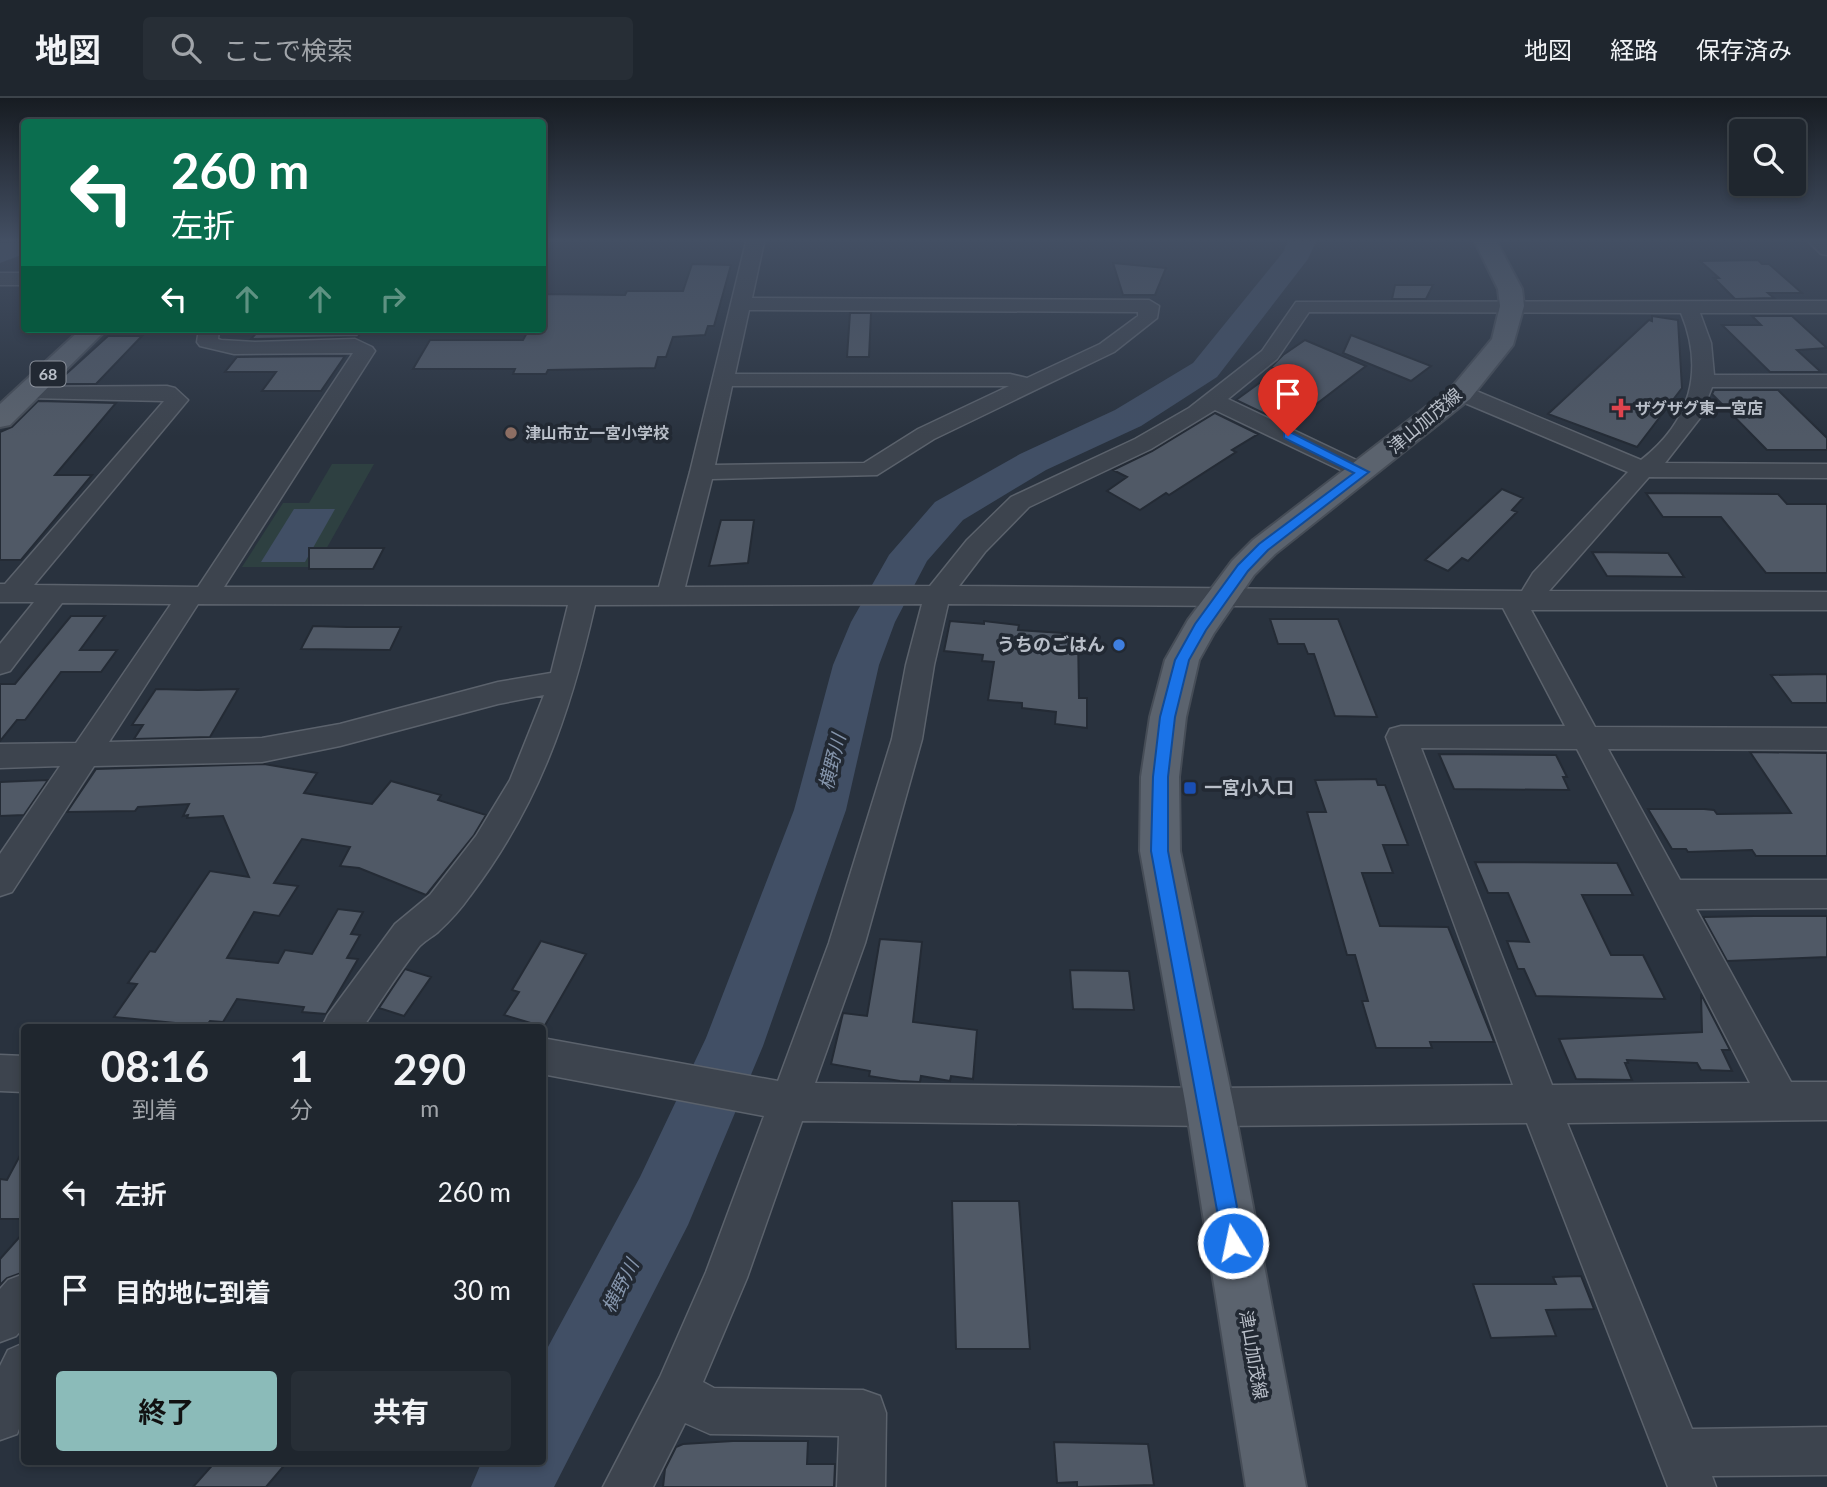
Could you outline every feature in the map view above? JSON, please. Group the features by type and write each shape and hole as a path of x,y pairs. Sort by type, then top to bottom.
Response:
{"main road":[{"name":"津山加茂線","path":"1276,1487 1210,1107 1160,851 1160,777 1168,717 1182,660 1200,628 1243,568 1264,547 1461,393 1504,341 1511,307"},
{"name":"68","path":"0,419 91,333"}],"street":[{"path":"670,595 702,472 738,307"},
{"path":"702,472 869,470 926,433 1107,348 1147,318 1149,307"},
{"path":"626,1487 676,1393 725,1278 775,1101 847,943 903,752 936,596 976,546 1020,502 1143,444 1197,413 1270,355 1282,333 1302,307"},
{"path":"1656,307 1827,307"},
{"path":"1522,601 1643,470 1654,462 1693,409 1703,381 1702,354 1688,307"},
{"path":"0,882 85,753 365,352 355,345 331,337 251,348 213,346 207,342 208,333"},
{"path":"722,380 1010,380 1031,386"},
{"path":"1703,381 1827,381"},
{"path":"6,593 177,400 167,393 29,392"},
{"path":"1461,393 1643,470 1827,471"},
{"path":"1212,400 1363,472"},
{"path":"6,593 197,596 1224,596 1522,601 1827,601"},
{"path":"0,664 55,594"},
{"path":"343,1024 407,934 423,925 448,901 517,802 542,746 563,681 584,595"},
{"path":"1522,601 1584,736 1780,1101"},
{"path":"0,756 262,750 300,744 518,688 563,681"},
{"path":"1827,738 1401,737 1540,1105 1685,1470 1827,1451"},
{"path":"1671,895 1827,894"},
{"path":"559,1059 775,1101 1210,1107 1827,1101"},
{"path":"0,1073 21,1074"},
{"path":"0,1320 21,1299"},
{"path":"676,1393 710,1411 863,1413 861,1487"}],"shaded area":[{"path":"332,464 374,464 316,567 242,567 283,503 309,503"}],"water":[{"path":"294,509 335,509 305,562 261,562"}],"building":[{"path":"546,307 719,307 714,326 708,326 705,335 673,337 666,357 658,357 655,368 548,370 546,374 513,374 515,369 413,369 430,340 523,340 527,333 546,333"},
{"path":"850,313 871,313 869,357 847,357"},
{"path":"1652,316 1678,320 1682,388 1637,447 1548,414 1649,320 1652,321"},
{"path":"1752,316 1792,316 1827,348 1797,350 1821,372 1770,372 1722,325 1761,325"},
{"path":"256,333 360,333 358,337 251,339"},
{"path":"1351,335 1431,366 1411,381 1343,353"},
{"path":"108,336 142,336 96,384 55,384"},
{"path":"1305,340 1366,366 1289,425 1236,400 1277,370 1271,367"},
{"path":"345,356 321,391 262,391 276,372 225,372 237,357"},
{"path":"1714,390 1778,390 1827,438 1827,450 1767,450 1712,394"},
{"path":"38,401 116,403 55,475 92,475 21,560 0,560 0,432 12,427"},
{"path":"1215,413 1258,434 1232,450 1236,452 1169,495 1166,493 1140,510 1107,491 1127,477 1113,470 1152,451"},
{"path":"1502,489 1523,498 1512,510 1517,512 1468,561 1462,558 1448,571 1425,560"},
{"path":"1646,493 1778,494 1787,504 1827,504 1827,573 1766,573 1721,517 1663,517"},
{"path":"721,520 754,520 748,563 709,566"},
{"path":"309,548 384,548 373,569 309,569"},
{"path":"1592,552 1668,553 1684,577 1607,576"},
{"path":"71,616 105,616 80,650 117,650 101,672 61,672 25,720 17,720 0,741 0,684 15,684"},
{"path":"1270,619 1338,619 1377,717 1335,716 1314,654 1308,654 1304,644 1278,644"},
{"path":"950,621 984,624 984,621 1019,625 1018,630 1078,634 1079,698 1087,698 1087,728 1055,724 1056,712 1022,708 1022,703 988,700 994,662 982,661 983,655 944,651"},
{"path":"313,626 401,627 390,650 301,649"},
{"path":"1827,674 1827,703 1792,703 1771,675"},
{"path":"156,689 238,689 210,737 134,739 143,725 132,725"},
{"path":"1750,752 1827,753 1827,856 1756,856 1752,850 1688,852 1686,849 1672,849 1648,809 1704,809 1714,810 1717,814 1791,813"},
{"path":"1439,754 1556,755 1567,777 1563,777 1569,790 1454,789"},
{"path":"264,764 317,773 304,793 372,804 391,781 441,795 438,800 486,815 474,835 426,895 359,868 340,866 350,847 302,839 274,883 298,886 279,916 254,912 227,958 278,963 285,950 312,954 338,909 363,912 351,934 360,935 347,958 358,959 326,1014 302,1012 304,1007 237,999 223,1022 186,1024 114,1017 137,984 128,983 150,951 155,952 210,871 249,877 223,816 187,818 188,815 183,816 189,804 138,807 135,811 67,812 96,769"},
{"path":"1376,779 1378,785 1385,785 1408,845 1383,845 1393,873 1362,873 1380,926 1448,927 1494,1042 1430,1042 1432,1048 1376,1048 1362,1001 1368,1001 1355,955 1347,955 1307,812 1326,812 1315,780"},
{"path":"48,780 24,815 0,816 0,782"},
{"path":"1475,862 1617,863 1633,895 1582,895 1611,955 1643,955 1665,999 1536,996 1524,969 1518,969 1507,941 1529,942 1508,893 1488,893"},
{"path":"1827,916 1827,957 1727,961 1703,917"},
{"path":"880,939 922,942 913,1022 977,1030 973,1079 951,1076 950,1081 921,1076 920,1082 900,1081 869,1076 870,1071 831,1064 843,1013 867,1016"},
{"path":"541,941 586,954 546,1024 534,1024 504,1015 519,992 512,990"},
{"path":"405,969 431,977 404,1016 379,1008"},
{"path":"1070,970 1129,971 1134,1010 1073,1009"},
{"path":"1701,994 1730,1050 1722,1050 1732,1071 1701,1070 1697,1063 1627,1060 1628,1063 1625,1063 1632,1080 1576,1079 1559,1039 1702,1032"},
{"path":"21,1154 21,1219 0,1219 0,1179 7,1180"},
{"path":"952,1201 1019,1201 1030,1349 956,1349"},
{"path":"21,1235 21,1273 7,1278 0,1285 0,1259"},
{"path":"1581,1276 1594,1309 1546,1310 1556,1336 1491,1338 1473,1284 1556,1284 1553,1277"},
{"path":"808,1441 807,1464 835,1464 834,1487 663,1487 665,1469 676,1447 683,1444"},
{"path":"1054,1442 1148,1444 1154,1485 1077,1487 1077,1482 1057,1483"},
{"path":"212,1465 285,1465 266,1487 193,1487"}],"waterway":[{"name":"横野川","path":"546,1427 664,1201 733,1046 820,810 856,665 873,622 910,555 949,511 1033,462 1128,418 1205,370 1255,307"},
{"name":"横野川","path":"510,1487 524,1465"}],"place":[{"name":"ザグザグ東一宮店","path":"1621,408"},
{"name":"津山市立一宮小学校","path":"511,433"},
{"name":"うちのごはん","path":"1119,645"},
{"name":"一宮小入口","path":"1190,788"}],"route":[{"path":"1233,1243 1210,1107 1160,851 1160,777 1168,717 1182,660 1200,628 1243,568 1264,547 1363,472 1288,436"}]}
